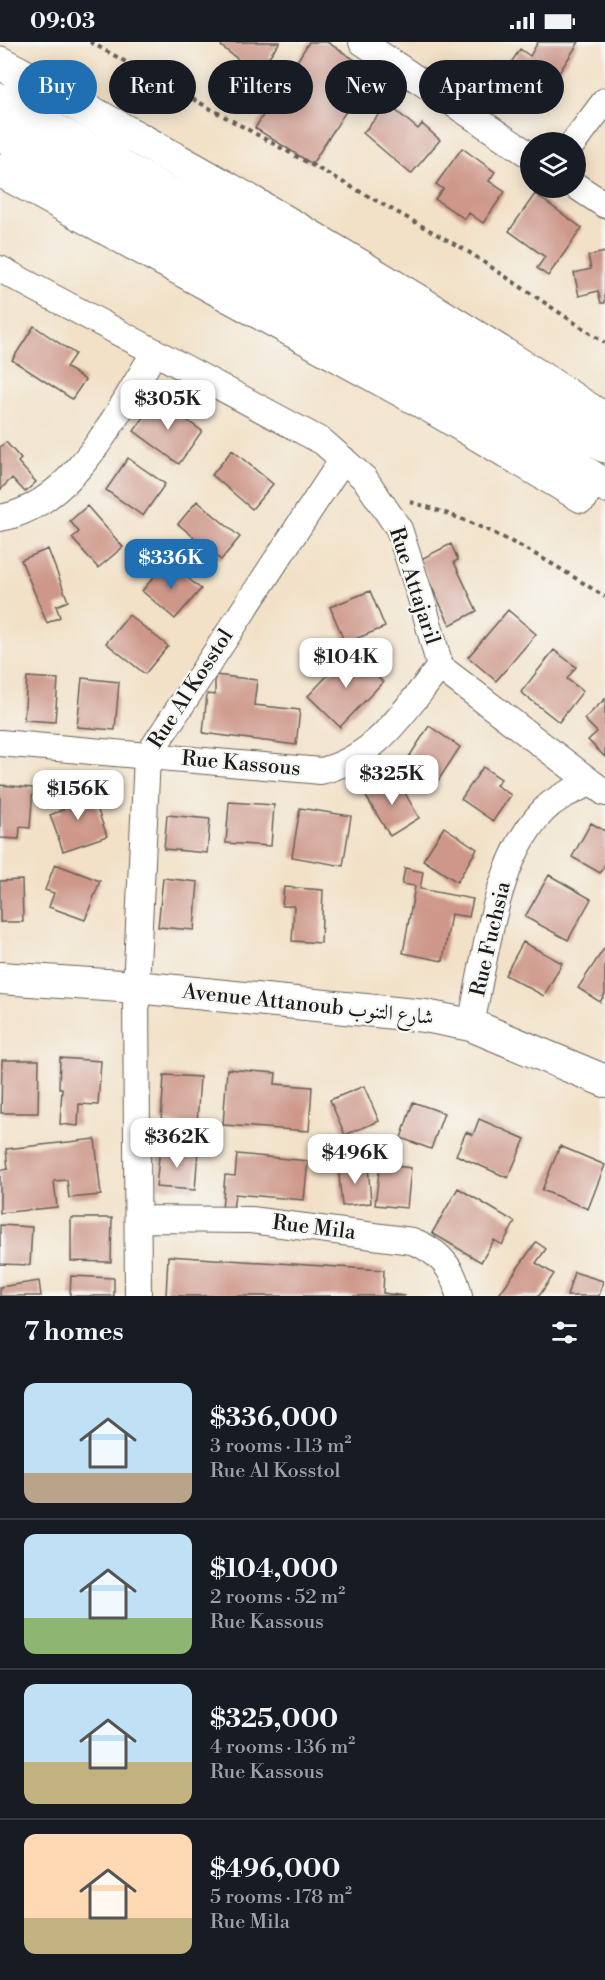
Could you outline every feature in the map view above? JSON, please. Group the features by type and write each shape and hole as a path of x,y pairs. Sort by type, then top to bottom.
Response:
{"highway":[{"path":"0,63 228,188 343,255 475,334 605,420"},
{"path":"0,100 327,281 605,446"},
{"path":"0,134 312,307 513,426 605,486"},
{"path":"0,170 432,407 605,508"}],"street":[{"path":"362,42 520,149"},
{"path":"582,132 605,101"},
{"path":"586,193 605,205"},
{"name":"Rue Attajaril","path":"0,269 323,442 343,459 365,479 399,529 426,611 440,667 597,788"},
{"path":"0,518 38,504 60,489 86,460 155,352"},
{"name":"Rue Al Kosstol","path":"138,1296 136,987 147,757 343,459"},
{"name":"Rue Kassous","path":"0,743 321,771 344,765 364,754 387,732 440,667"},
{"name":"Rue Fuchsia","path":"471,1025 501,883 530,825 557,799 597,788"},
{"name":"Avenue Attanoub شارع التنوب","path":"0,978 136,987 425,1016 471,1025 605,1081"},
{"name":"Rue Mila","path":"139,1219 251,1220 412,1241 429,1247 444,1260 451,1270 459,1296"}],"path":[{"path":"90,42 467,251 605,343"},
{"path":"392,518 409,502 442,510 509,540 605,597"}],"building":[{"path":"224,42 280,42 268,58 270,60 239,60 221,46"},
{"path":"309,42 327,42 355,60 325,60 325,114 344,114 312,164 255,128 264,114 313,114 313,60 298,60"},
{"path":"538,42 579,42 564,65 564,60 513,60 520,49 530,56"},
{"path":"379,114 400,114 418,129 422,124 440,140 411,174 363,133"},
{"path":"462,148 495,172 489,181 505,192 483,223 469,213 465,219 435,199 443,189 436,184"},
{"path":"532,198 541,198 582,228 548,276 537,268 545,257 509,231"},
{"path":"605,252 605,303 601,303 598,291 579,296 574,273 591,269 588,256"},
{"path":"34,326 75,354 66,367 85,380 72,399 12,360"},
{"path":"157,399 202,431 179,464 134,431"},
{"path":"6,442 21,459 18,462 36,482 25,492 12,478 0,490 0,447"},
{"path":"232,450 273,484 252,509 212,475"},
{"path":"128,458 165,484 143,516 106,490"},
{"path":"197,501 240,537 221,560 178,524"},
{"path":"87,506 123,547 98,568 72,538 79,532 70,521"},
{"path":"451,544 458,560 454,562 477,611 450,625 419,560"},
{"path":"48,549 68,601 56,606 60,617 47,623 21,560"},
{"path":"167,561 201,589 175,619 142,591"},
{"path":"370,591 385,627 345,643 330,607"},
{"path":"508,610 536,634 496,681 468,657"},
{"path":"129,615 168,646 145,674 106,643"},
{"path":"554,650 576,667 567,679 583,691 559,722 521,692"},
{"path":"351,651 383,682 340,727 308,696"},
{"path":"215,675 257,680 254,705 300,710 296,745 203,733 207,694 215,695"},
{"path":"27,677 58,679 55,722 24,720"},
{"path":"82,678 119,682 115,730 77,727"},
{"path":"605,699 605,757 588,740 597,732 584,719"},
{"path":"429,726 460,747 436,784 405,763"},
{"path":"483,767 501,779 496,785 511,795 493,821 461,799"},
{"path":"396,777 419,818 390,836 365,795"},
{"path":"0,785 33,788 30,828 20,827 19,839 0,838"},
{"path":"90,788 107,836 63,851 50,815 63,810 59,799"},
{"path":"229,802 274,805 271,846 226,843"},
{"path":"300,808 351,816 343,866 292,857"},
{"path":"167,815 210,819 207,853 164,849"},
{"path":"591,823 605,831 605,864 600,873 572,857"},
{"path":"444,827 477,849 457,882 423,860"},
{"path":"55,864 100,881 85,920 49,907 54,893 45,890"},
{"path":"405,868 423,872 420,889 473,899 469,917 451,914 443,961 403,953 415,886 402,884"},
{"path":"549,875 591,899 568,940 525,917"},
{"path":"163,878 198,882 194,930 158,927"},
{"path":"22,880 23,922 0,922 0,881"},
{"path":"284,887 323,890 321,943 292,941 294,906 282,906"},
{"path":"523,942 562,963 544,996 505,975"},
{"path":"605,947 605,994 600,1002 578,988"},
{"path":"60,1058 101,1061 98,1105 79,1104 78,1126 60,1124 62,1088 59,1088"},
{"path":"2,1060 39,1060 38,1113 1,1113"},
{"path":"227,1069 276,1073 275,1084 312,1087 309,1131 223,1125"},
{"path":"164,1075 200,1077 197,1124 161,1121"},
{"path":"364,1086 379,1121 345,1135 330,1100"},
{"path":"413,1102 444,1113 431,1149 401,1138"},
{"path":"479,1119 525,1139 508,1178 456,1155 466,1132 473,1135"},
{"path":"95,1139 101,1195 69,1198 67,1180 54,1181 57,1207 0,1213 0,1170 8,1169 6,1149"},
{"path":"560,1146 605,1165 588,1209 542,1190"},
{"path":"160,1147 198,1150 195,1190 156,1187"},
{"path":"237,1154 308,1161 304,1200 235,1194 233,1210 222,1209 225,1175 235,1176"},
{"path":"368,1164 371,1203 342,1206 338,1166"},
{"path":"380,1164 411,1168 407,1208 375,1205"},
{"path":"458,1188 515,1222 502,1245 494,1240 481,1262 432,1233"},
{"path":"71,1218 112,1218 111,1262 71,1261"},
{"path":"0,1225 32,1227 30,1265 0,1264"},
{"path":"536,1242 546,1249 536,1263 554,1274 539,1296 498,1296"},
{"path":"168,1256 384,1270 383,1293 405,1296 166,1296"},
{"path":"574,1272 603,1281 599,1296 567,1296"},
{"path":"71,1276 114,1278 114,1296 70,1296"},
{"path":"39,1281 41,1296 0,1296 0,1287"}]}
